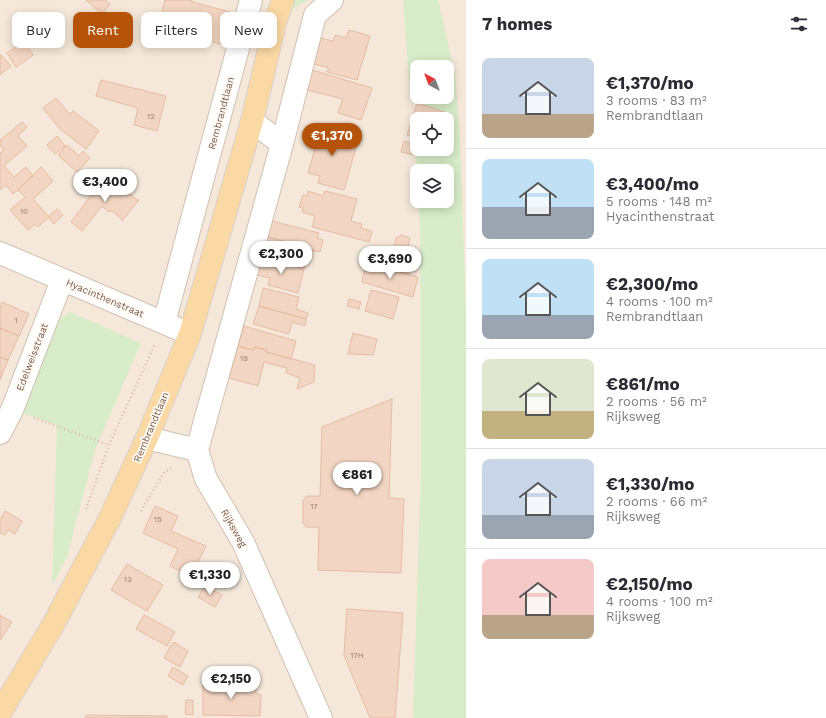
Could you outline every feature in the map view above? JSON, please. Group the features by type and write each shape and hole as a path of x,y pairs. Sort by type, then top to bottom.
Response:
{"main road":[{"name":"Rembrandtlaan","path":"0,713 53,625 110,518 147,438 190,334 252,121 276,19 282,0"}],"street":[{"name":"Rembrandtlaan","path":"164,323 251,0"},
{"path":"147,438 197,450 282,144 315,15 332,0"},
{"path":"252,121 282,144"},
{"name":"Hyacinthenstraat","path":"0,243 20,262"},
{"name":"Hyacinthenstraat","path":"0,253 190,334"},
{"name":"Edelweisstraat","path":"0,433 12,410 62,280"},
{"name":"Rijksweg","path":"197,450 206,479 243,542 321,718"}],"path":[{"path":"117,428 164,323"},
{"path":"12,410 109,445"}],"shaded area":[{"path":"0,0 466,0 466,718 0,718"}],"green space":[{"path":"293,0 308,0 289,11"},
{"path":"403,0 438,0 452,60 410,60 410,95"},
{"path":"454,70 460,137 466,312 466,718 413,718 421,469 420,225 419,208 454,208 454,164 416,164 415,156 454,156 454,112 424,112 425,109 420,104 454,104"},
{"path":"70,312 141,343 95,450 67,557 52,585 57,425 17,411 58,321"}],"building":[{"path":"86,0 104,0 110,4 104,12 100,12"},
{"path":"165,0 192,0 192,2 230,12 220,12 220,44 212,42 212,12 162,12"},
{"path":"349,30 370,36 357,80 327,72 329,68 314,64 321,38 333,41 335,35 346,38"},
{"path":"15,48 28,48 33,55 16,67 7,53"},
{"path":"0,54 11,66 0,75"},
{"path":"312,70 372,88 361,120 338,113 343,99 307,90"},
{"path":"101,80 166,96 157,131 134,125 138,108 96,96"},
{"path":"56,98 70,115 73,111 99,131 86,149 60,129 43,108"},
{"path":"417,104 420,104 445,112 414,112"},
{"path":"22,122 27,127 18,136 27,146 4,166 14,177 26,167 33,176 13,194 6,185 0,190 0,153 4,150 0,145 0,140"},
{"path":"410,125 410,136 407,135"},
{"path":"316,126 359,137 344,190 318,183 320,176 308,173 315,149 310,148"},
{"path":"57,136 65,146 55,154 47,145"},
{"path":"404,141 410,143 410,154 401,152"},
{"path":"67,145 79,156 83,151 90,158 77,172 58,155"},
{"path":"41,167 53,181 33,199 49,217 38,227 35,224 28,230 10,210 25,197 18,190"},
{"path":"107,174 107,176 139,200 122,221 122,219 111,210 109,212 102,206 82,231 71,222"},
{"path":"308,191 323,196 325,191 357,199 351,221 362,224 361,228 372,231 369,242 312,227 315,216 302,212 303,208 299,207 303,195 307,196"},
{"path":"57,209 63,215 54,224 48,217"},
{"path":"272,221 319,233 317,238 323,240 320,252 268,237"},
{"path":"401,235 410,238 407,251 394,247 396,238"},
{"path":"268,237 314,250 312,257 308,256 304,269 262,258"},
{"path":"391,250 414,256 409,274 386,269"},
{"path":"262,258 304,269 298,293 268,285 270,278 257,275"},
{"path":"366,264 418,277 413,297 362,282"},
{"path":"263,288 299,297 296,309 308,313 306,319 259,306"},
{"path":"371,290 399,297 393,319 365,311"},
{"path":"349,299 361,302 359,309 347,306"},
{"path":"2,302 29,314 19,336 0,328 0,306"},
{"path":"259,306 306,319 305,326 292,322 289,334 253,324"},
{"path":"244,326 296,341 291,359 266,352 267,350 255,347 253,350 238,346"},
{"path":"0,328 19,336 8,360 0,357"},
{"path":"353,333 377,339 373,355 348,354"},
{"path":"238,346 253,350 255,347 267,350 266,352 315,365 314,382 297,389 300,378 286,373 287,368 264,362 258,386 229,378"},
{"path":"0,357 8,360 0,380"},
{"path":"392,399 389,498 404,499 401,573 318,570 319,527 306,527 303,523 303,500 307,496 320,496 322,427"},
{"path":"155,506 178,516 171,531 206,546 191,576 170,566 178,549 143,533"},
{"path":"5,511 22,521 15,534 8,530 5,535 0,533 0,520"},
{"path":"127,564 163,585 147,611 111,590"},
{"path":"205,586 222,595 215,607 198,597"},
{"path":"347,609 403,613 395,718 370,718 344,655"},
{"path":"0,615 12,622 0,640"},
{"path":"144,615 175,632 167,646 136,629"},
{"path":"174,642 188,651 180,667 164,658"},
{"path":"173,667 188,676 183,685 168,676"},
{"path":"203,684 256,685 256,694 261,695 260,716 203,715"},
{"path":"186,700 193,700 193,715 185,714"},
{"path":"86,715 167,716 167,718 85,718"}]}
